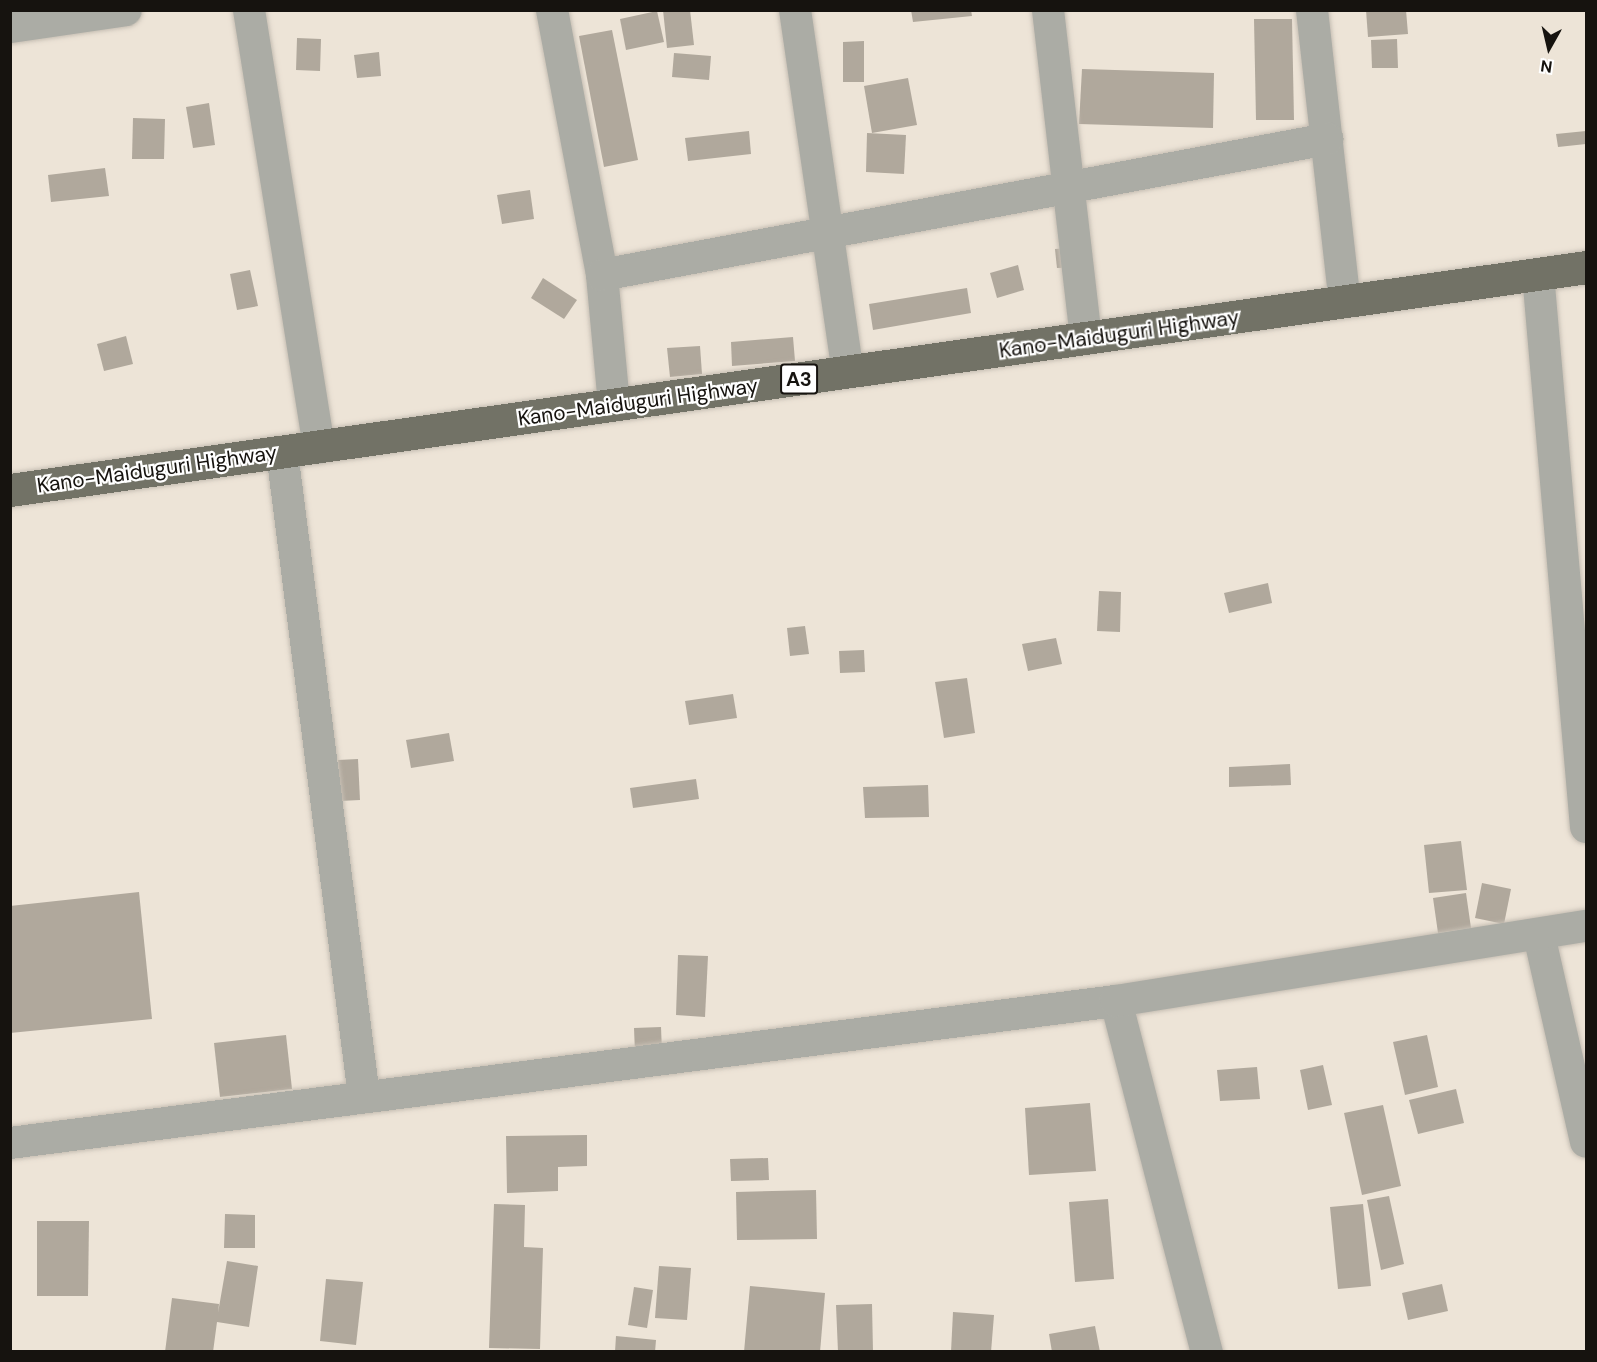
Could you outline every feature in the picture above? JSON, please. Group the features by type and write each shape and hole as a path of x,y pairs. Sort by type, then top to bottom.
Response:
{"highway":[{"name":"Kano-Maiduguri Highway","path":"10,490 1587,267"}],"street":[{"path":"10,27 126,10"},
{"path":"249,10 319,447"},
{"path":"552,10 602,275 614,405"},
{"path":"795,10 848,372"},
{"path":"1048,10 1086,339"},
{"path":"1312,10 1345,302"},
{"path":"602,275 827,236 1327,140"},
{"path":"1538,274 1587,827"},
{"path":"282,452 364,1097"},
{"path":"10,1143 1116,1001 1587,926"},
{"path":"1539,935 1587,1142"},
{"path":"1116,1001 1207,1352"}],"building":[{"path":"663,10 690,10 694,45 667,48"},
{"path":"911,10 971,10 972,16 913,22"},
{"path":"1366,10 1406,10 1408,34 1368,37"},
{"path":"657,11 664,42 626,50 620,19"},
{"path":"1254,19 1292,19 1294,120 1256,120"},
{"path":"612,30 638,160 604,167 579,36"},
{"path":"297,38 321,39 320,71 296,70"},
{"path":"1397,39 1398,68 1372,68 1371,40"},
{"path":"864,41 864,82 843,82 843,42"},
{"path":"379,52 381,76 357,78 354,55"},
{"path":"674,53 711,56 709,80 672,77"},
{"path":"1082,69 1214,73 1213,128 1079,124"},
{"path":"908,78 917,125 872,133 864,86"},
{"path":"209,103 215,145 193,148 186,107"},
{"path":"133,118 165,119 164,159 132,159"},
{"path":"749,131 751,154 688,161 685,138"},
{"path":"1586,131 1586,144 1558,147 1556,134"},
{"path":"867,133 906,135 904,174 866,172"},
{"path":"105,168 109,196 51,202 48,175"},
{"path":"530,190 534,219 502,224 497,195"},
{"path":"1083,247 1085,267 1057,268 1055,249"},
{"path":"1018,265 1024,290 997,298 990,273"},
{"path":"250,270 258,306 237,310 230,274"},
{"path":"543,278 577,300 564,319 531,298"},
{"path":"967,288 971,313 873,330 869,304"},
{"path":"126,336 133,364 104,371 97,344"},
{"path":"793,337 795,361 732,366 731,342"},
{"path":"700,346 702,374 670,377 667,348"},
{"path":"1268,583 1272,603 1229,613 1224,593"},
{"path":"1099,591 1121,592 1120,632 1097,631"},
{"path":"805,626 809,654 790,656 787,628"},
{"path":"1056,638 1062,664 1028,671 1022,644"},
{"path":"864,650 865,672 840,673 839,651"},
{"path":"967,678 975,733 944,738 935,682"},
{"path":"733,694 737,718 689,725 685,701"},
{"path":"449,733 454,761 411,768 406,740"},
{"path":"358,759 360,800 340,801 338,760"},
{"path":"1290,764 1291,785 1229,787 1229,767"},
{"path":"696,779 699,799 633,808 630,788"},
{"path":"928,785 929,817 865,818 863,787"},
{"path":"1461,841 1467,890 1429,893 1424,845"},
{"path":"1482,883 1511,889 1504,924 1475,918"},
{"path":"139,892 152,1019 10,1033 10,906"},
{"path":"1466,893 1471,928 1438,933 1433,898"},
{"path":"678,955 708,956 705,1017 676,1015"},
{"path":"661,1027 662,1052 635,1053 634,1028"},
{"path":"286,1035 292,1089 220,1097 214,1043"},
{"path":"1427,1035 1438,1087 1405,1095 1393,1042"},
{"path":"1323,1065 1332,1105 1308,1110 1300,1070"},
{"path":"1257,1067 1260,1099 1220,1101 1217,1070"},
{"path":"1456,1089 1464,1123 1418,1134 1409,1100"},
{"path":"1090,1103 1096,1171 1029,1175 1025,1108"},
{"path":"1383,1105 1401,1186 1362,1195 1344,1113"},
{"path":"587,1135 587,1166 558,1167 558,1191 507,1193 506,1136"},
{"path":"768,1158 769,1180 731,1181 730,1159"},
{"path":"816,1190 817,1239 737,1240 736,1192"},
{"path":"1389,1196 1404,1264 1381,1270 1367,1200"},
{"path":"1108,1199 1114,1279 1075,1282 1069,1202"},
{"path":"494,1204 525,1205 524,1247 543,1248 540,1349 489,1348"},
{"path":"1363,1204 1371,1286 1338,1289 1330,1207"},
{"path":"225,1214 255,1215 255,1248 224,1248"},
{"path":"37,1221 89,1221 88,1296 37,1296"},
{"path":"227,1261 258,1266 249,1327 217,1322 213,1352 165,1352 172,1298 219,1304 218,1313"},
{"path":"659,1266 691,1268 687,1320 655,1318"},
{"path":"326,1279 363,1282 356,1345 320,1341"},
{"path":"1442,1284 1448,1311 1408,1320 1402,1293"},
{"path":"750,1286 825,1293 820,1352 744,1352"},
{"path":"634,1287 653,1290 647,1328 628,1325"},
{"path":"872,1304 873,1352 838,1352 836,1305"},
{"path":"953,1312 994,1315 991,1352 951,1352"},
{"path":"1095,1326 1100,1352 1052,1352 1049,1334"},
{"path":"616,1336 656,1340 655,1352 615,1352"}]}
